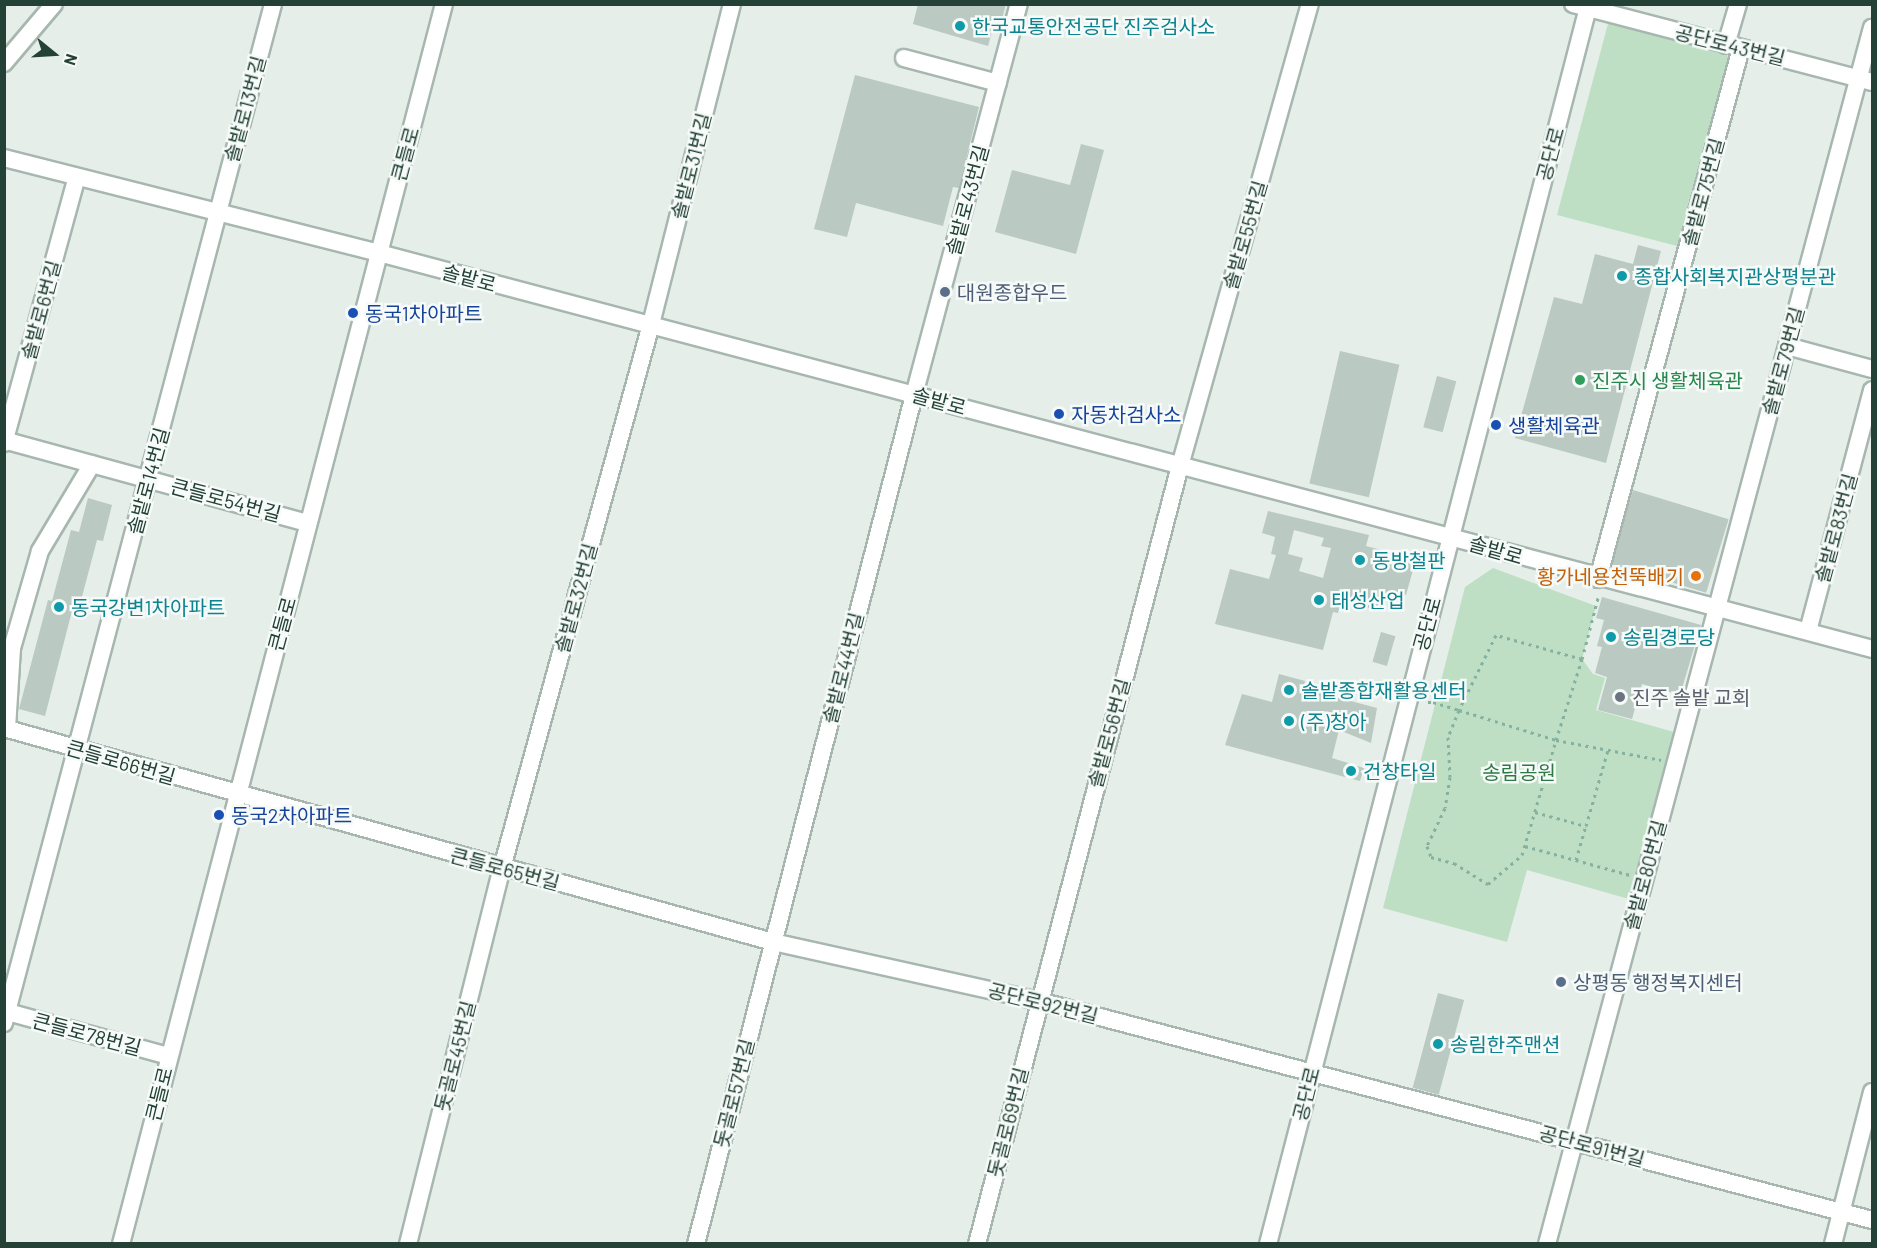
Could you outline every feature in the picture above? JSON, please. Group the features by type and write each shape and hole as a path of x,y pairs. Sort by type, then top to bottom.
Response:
{"street":[{"path":"4,63 54,4"},
{"name":"솔밭로13번길","path":"218,213 273,4"},
{"name":"큰들로","path":"121,1244 444,4"},
{"name":"솔밭로31번길","path":"650,328 732,4"},
{"name":"솔밭로43번길","path":"914,395 1019,4"},
{"name":"솔밭로55번길","path":"1180,466 1310,4"},
{"name":"솔밭로75번길","path":"1601,579 1734,47 1738,4"},
{"name":"공단로43번길","path":"1583,6 1866,80"},
{"name":"공단로","path":"1268,1244 1450,537 1583,6"},
{"name":"솔밭로79번길","path":"1716,608 1787,346 1866,80 1872,28"},
{"path":"904,58 998,83"},
{"name":"솔밭로","path":"4,158 380,253 650,328 914,395 1872,649"},
{"name":"솔밭로6번길","path":"5,441 77,177"},
{"name":"솔밭로14번길","path":"5,1015 218,213"},
{"name":"솔밭로32번길","path":"502,868 650,328"},
{"path":"1787,346 1872,369"},
{"name":"솔밭로83번길","path":"1808,631 1872,390"},
{"name":"솔밭로44번길","path":"773,942 914,395"},
{"name":"큰들로54번길","path":"5,441 308,523"},
{"path":"6,728 12,648 40,551 92,464"},
{"name":"솔밭로56번길","path":"1039,1001 1180,466"},
{"name":"솔밭로80번길","path":"1547,1244 1716,608"},
{"name":"큰들로66번길","path":"6,728 237,795"},
{"name":"큰들로65번길","path":"237,795 773,942"},
{"name":"돗골로45번길","path":"408,1244 502,868"},
{"name":"공단로92번길","path":"773,942 1039,1001 1311,1072"},
{"name":"돗골로57번길","path":"696,1244 773,942"},
{"name":"돗골로69번길","path":"977,1244 1039,1001"},
{"name":"큰들로78번길","path":"5,1015 169,1056"},
{"name":"공단로91번길","path":"1311,1072 1872,1220"},
{"path":"1833,1244 1841,1212 1864,1156 1872,1092"}],"path":[{"path":"1582,659 1496,635 1448,737 1450,777 1445,808 1427,846 1431,857 1454,863 1488,884 1522,855 1582,659 1601,579"},
{"path":"1428,702 1556,740 1666,761"},
{"path":"1576,860 1608,750"},
{"path":"1535,812 1586,826"},
{"path":"1525,846 1635,877"}],"green space":[{"path":"1609,20 1725,50 1730,62 1681,247 1557,215"},
{"name":"송림공원","path":"1493,568 1596,606 1582,659 1593,674 1605,678 1596,710 1674,732 1629,899 1527,870 1507,942 1383,908 1465,587"}],"building":[{"name":"한국교통안전공단 진주검사소","path":"918,4 1006,4 999,30 993,28 988,46 913,24"},
{"path":"855,75 979,107 959,188 953,187 943,226 856,203 847,237 814,229"},
{"path":"1081,144 1104,150 1076,254 995,232 1012,170 1070,185"},
{"name":"진주시 생활체육관","path":"1638,245 1661,251 1606,463 1515,438 1554,297 1582,304 1595,254 1633,264"},
{"path":"1340,351 1399,365 1369,497 1309,484"},
{"path":"1437,376 1456,381 1443,432 1423,427"},
{"path":"1633,490 1729,519 1706,593 1610,564"},
{"name":"동국강변1차아파트","path":"88,498 112,505 103,541 97,540 79,608 73,607 45,716 19,709 48,600 52,601 71,530 79,532"},
{"path":"1268,511 1369,535 1366,546 1416,559 1406,595 1383,593 1382,611 1341,601 1338,613 1333,612 1323,650 1215,624 1230,569 1269,579 1276,555 1271,554 1275,537 1262,533","holes":["1294,530 1324,538 1321,546 1331,548 1323,578 1299,571 1303,558 1288,554"]},
{"path":"1602,597 1701,625 1680,695 1642,684 1632,719 1598,710 1607,677 1595,673 1602,647 1597,646 1604,620 1596,618"},
{"path":"1381,632 1395,636 1387,666 1372,662"},
{"path":"1279,674 1305,681 1304,686 1324,694 1377,708 1371,743 1339,730 1332,758 1364,768 1360,781 1225,745 1242,694 1272,702"},
{"name":"송림한주맨션","path":"1438,993 1464,1000 1439,1095 1413,1088"}],"place":[{"name":"한국교통안전공단 진주검사소","path":"960,26"},
{"name":"종합사회복지관상평분관","path":"1622,276"},
{"name":"대원종합우드","path":"945,292"},
{"name":"동국1차아파트","path":"353,313"},
{"name":"진주시 생활체육관","path":"1580,380"},
{"name":"자동차검사소","path":"1059,414"},
{"name":"생활체육관","path":"1496,425"},
{"name":"동방철판","path":"1360,560"},
{"name":"황가네용천뚝배기","path":"1696,576"},
{"name":"태성산업","path":"1319,600"},
{"name":"동국강변1차아파트","path":"59,607"},
{"name":"송림경로당","path":"1611,637"},
{"name":"솔밭종합재활용센터","path":"1289,690"},
{"name":"진주 솔밭 교회","path":"1620,697"},
{"name":"(주)창아","path":"1289,721"},
{"name":"건창타일","path":"1351,771"},
{"name":"동국2차아파트","path":"219,815"},
{"name":"상평동 행정복지센터","path":"1561,982"},
{"name":"송림한주맨션","path":"1438,1044"}]}
